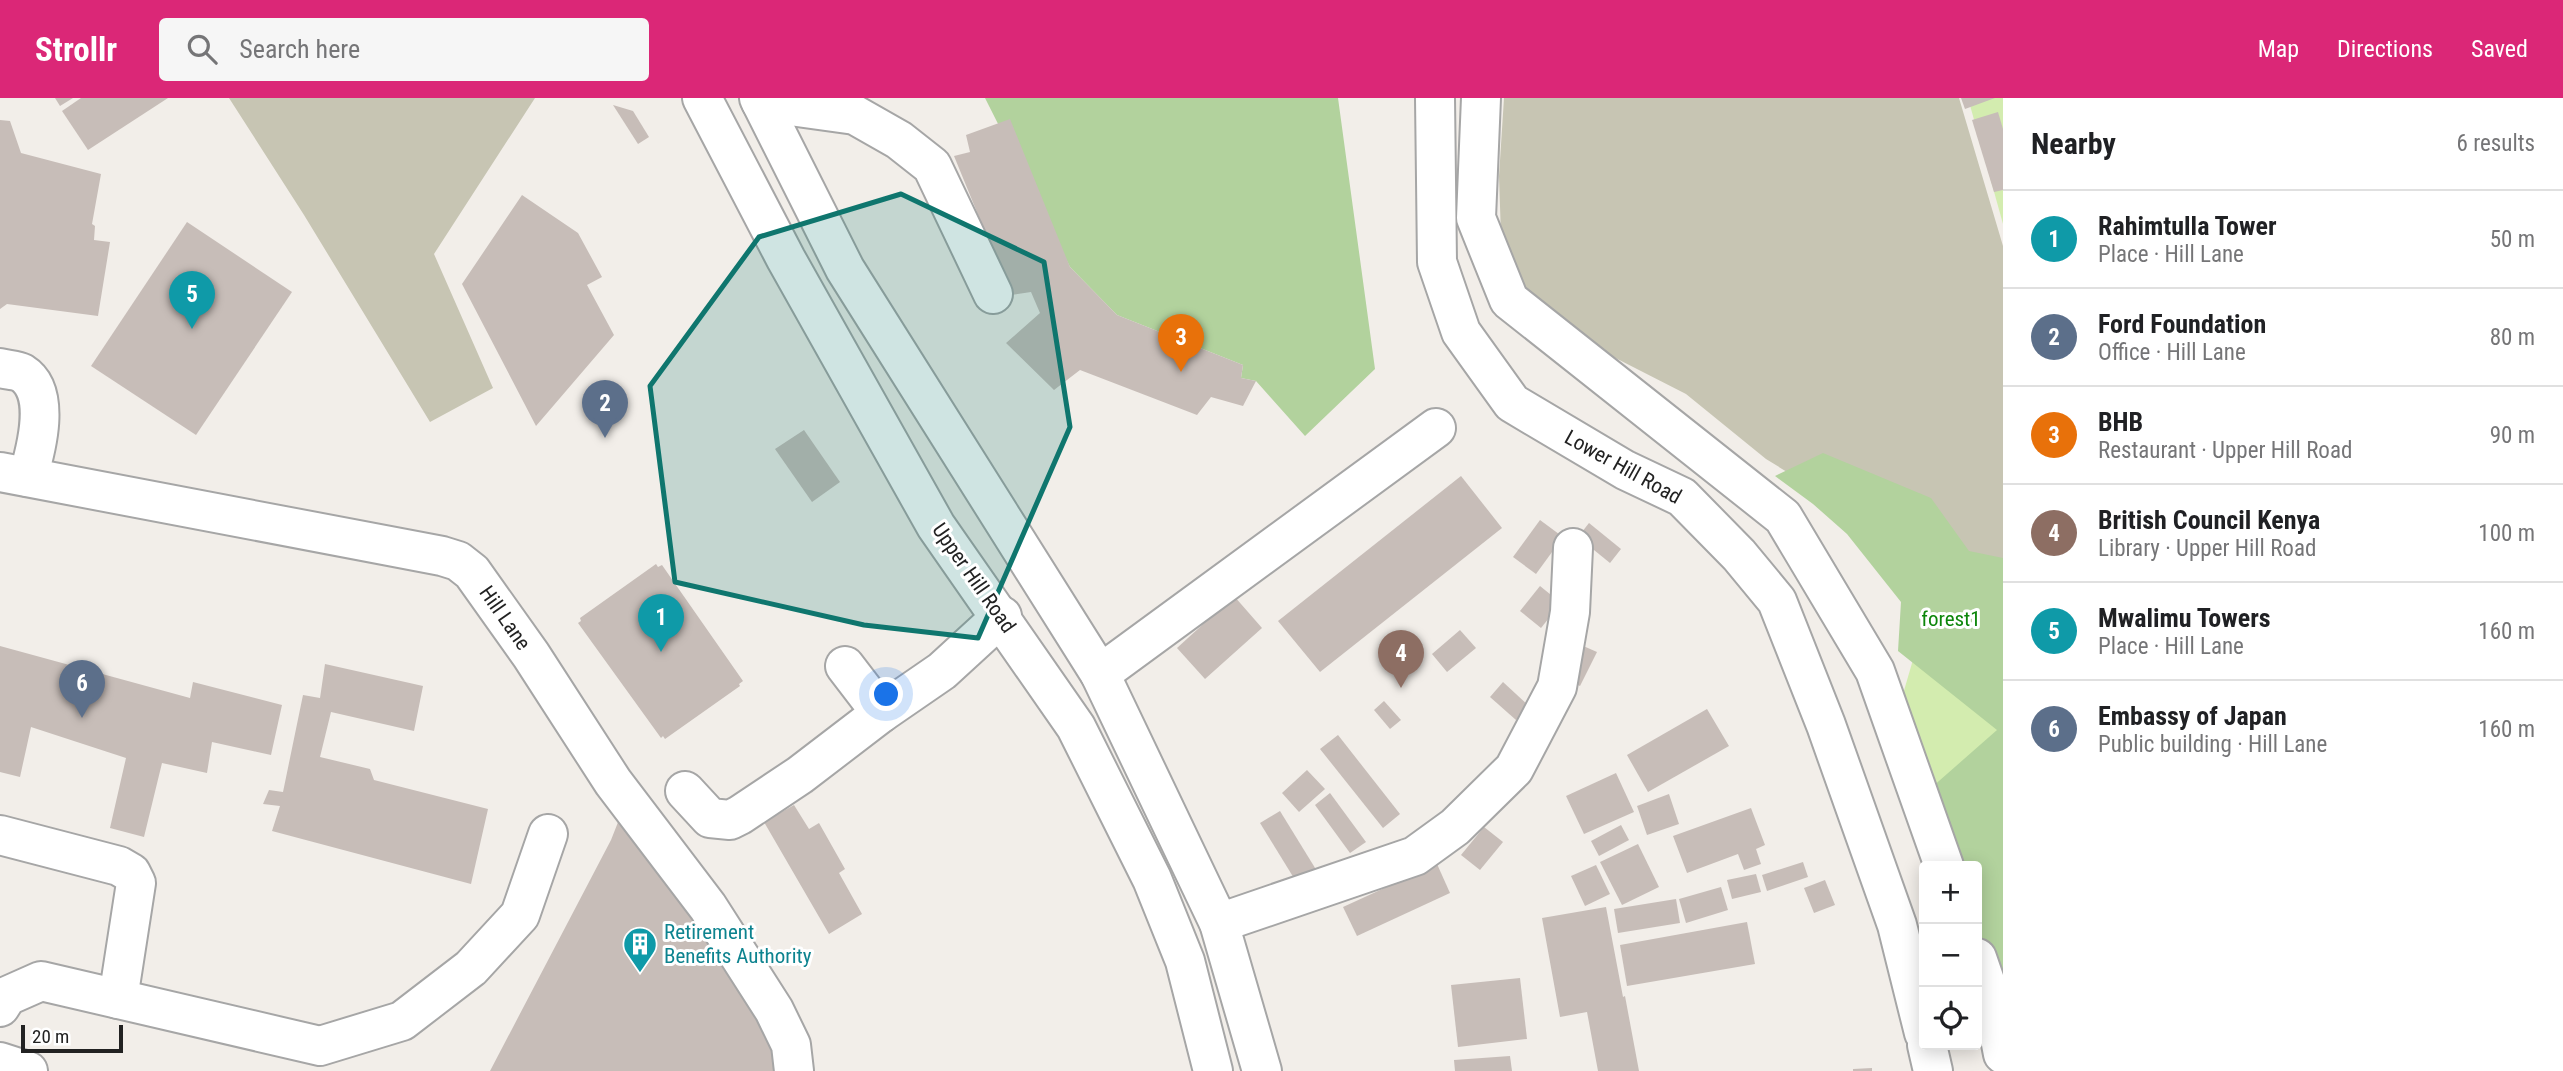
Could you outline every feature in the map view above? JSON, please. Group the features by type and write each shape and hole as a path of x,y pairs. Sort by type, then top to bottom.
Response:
{"street":[{"name":"Upper Hill Road","path":"702,98 786,258 936,526 1002,616 1076,727 1153,879 1185,961 1213,1071"},
{"name":"Lower Hill Road","path":"1435,98 1437,262 1461,332 1512,403 1625,470 1682,497 1739,555 1777,601 1826,725 1897,925 1919,1013"},
{"path":"1481,98 1476,218 1509,300 1783,517 1875,671 1942,861"},
{"path":"760,100 855,115 899,140 932,166 993,294"},
{"path":"760,100 845,269 1100,674 1219,923 1262,1071"},
{"path":"0,368 20,372 34,386 39,404 37,448 14,475"},
{"path":"1100,674 1436,428"},
{"name":"Hill Lane","path":"14,475 442,556 465,566 531,655 613,782 708,906 774,1010 791,1045 794,1071"},
{"path":"1219,923 1415,856 1455,827 1514,769 1557,687 1570,612 1573,548"},
{"path":"685,791 710,818 730,820 800,775 881,713 942,671 1002,616"},
{"path":"845,666 881,713"},
{"path":"0,1007 7,996 41,981 320,1046 402,1021 471,968 520,915 548,834"},
{"path":"0,835 119,866 131,873 136,883 118,999"},
{"path":"1982,972 1994,1007 2003,1054"},
{"path":"1928,1050 1933,1071"}],"highlighted area":[{"path":"901,194 1044,262 1070,427 978,638 864,625 675,582 650,386 759,237"}],"shaded area":[{"path":"229,98 535,98 434,254 493,388 430,422"},
{"path":"1504,98 1959,98 2003,246 2003,605 1766,459 1686,394 1588,344 1528,307 1501,236 1499,176"}],"green space":[{"path":"985,98 1338,98 1375,369 1305,436 1256,381 1241,378 1243,365 1117,315 1070,267"},
{"path":"1968,98 2003,98 2003,224"},
{"name":"forest1","path":"1823,453 1931,498 1969,551 2003,558 2003,1004 1982,940 1982,861 1955,861 1931,788 1997,730 1898,651 1901,602 1847,534 1775,476"},
{"path":"2003,605 2003,1054 1982,980 1982,861 1974,861 1894,725 1926,615"}],"building":[{"path":"55,98 73,98 60,106"},
{"path":"81,98 168,98 88,150 62,111"},
{"path":"1961,98 1995,98 1965,109"},
{"path":"613,105 633,111 649,137 638,144"},
{"path":"1998,112 2003,129 2003,190 1994,192 1972,120"},
{"path":"1010,119 1070,267 1117,315 1243,365 1241,378 1256,381 1243,406 1211,397 1197,415 1080,370 1054,390 1006,343 1040,313 1031,292 1011,295 954,156 970,152 966,135"},
{"path":"0,120 10,121 21,153 101,174 92,224 95,226 94,240 110,242 98,316 7,304 0,309"},
{"path":"522,195 578,233 602,277 587,285 614,335 536,426 462,284"},
{"path":"187,222 292,292 196,435 91,366"},
{"path":"804,430 840,482 812,502 775,449"},
{"path":"1461,476 1502,528 1320,672 1278,621"},
{"path":"1540,520 1563,537 1536,574 1513,557"},
{"path":"1589,523 1621,549 1610,563 1578,537"},
{"path":"656,564 658,567 662,565 743,681 740,686 665,739 663,736 661,738 578,623 580,618"},
{"path":"1540,586 1561,603 1541,628 1520,611"},
{"path":"1234,596 1262,628 1205,679 1177,648"},
{"path":"1460,630 1476,648 1447,672 1432,654"},
{"path":"1581,645 1597,652 1580,686 1565,679"},
{"path":"0,646 190,698 193,682 282,705 271,755 212,742 207,773 162,763 144,837 110,828 126,758 31,727 20,777 0,772"},
{"path":"325,664 423,686 414,731 331,712 320,757 370,769 374,780 488,809 471,884 272,831 280,806 263,804 269,790 283,792 303,695 320,698"},
{"path":"1503,682 1529,706 1516,720 1490,697"},
{"path":"1384,701 1401,720 1390,729 1374,710"},
{"path":"1707,709 1729,746 1648,792 1627,755"},
{"path":"1338,735 1400,814 1383,828 1320,749"},
{"path":"1307,770 1325,789 1299,812 1282,793"},
{"path":"1616,773 1634,812 1584,834 1566,796"},
{"path":"1330,793 1366,842 1350,853 1315,805"},
{"path":"1669,794 1679,824 1647,835 1637,806"},
{"path":"794,805 809,829 819,823 845,869 839,873 862,914 829,934 764,822"},
{"name":"Retirement Benefits Authority","path":"624,807 698,897 784,1071 490,1071 611,840"},
{"path":"1751,808 1765,845 1756,849 1761,864 1744,870 1738,854 1687,873 1673,836"},
{"path":"1280,811 1320,876 1300,888 1260,823"},
{"path":"1621,825 1629,840 1599,856 1591,841"},
{"path":"1484,827 1503,842 1480,870 1461,855"},
{"path":"1638,844 1659,887 1622,905 1600,862"},
{"path":"1803,862 1808,877 1767,891 1762,875"},
{"path":"1437,864 1450,893 1357,936 1343,907"},
{"path":"1596,865 1610,894 1585,906 1571,876"},
{"path":"1756,874 1761,892 1732,899 1727,880"},
{"path":"1825,880 1835,905 1814,913 1804,888"},
{"path":"1721,887 1728,910 1686,923 1679,899"},
{"path":"1676,899 1680,923 1618,933 1614,909"},
{"path":"1606,907 1639,1071 1598,1071 1587,1012 1560,1017 1542,918"},
{"path":"1747,922 1755,964 1627,986 1620,945"},
{"path":"1520,978 1527,1039 1458,1047 1451,985"},
{"path":"1510,1056 1512,1071 1455,1071 1454,1060"},
{"path":"1872,1068 1872,1071 1853,1071 1853,1069"}],"place":[{"name":"Mwalimu Towers","path":"192,329"},
{"name":"BHB","path":"1181,372"},
{"name":"Ford Foundation","path":"605,438"},
{"name":"Rahimtulla Tower","path":"661,652"},
{"name":"British Council Kenya","path":"1401,688"},
{"name":"Embassy of Japan","path":"82,718"},
{"name":"Retirement Benefits Authority","path":"640,974"}]}
